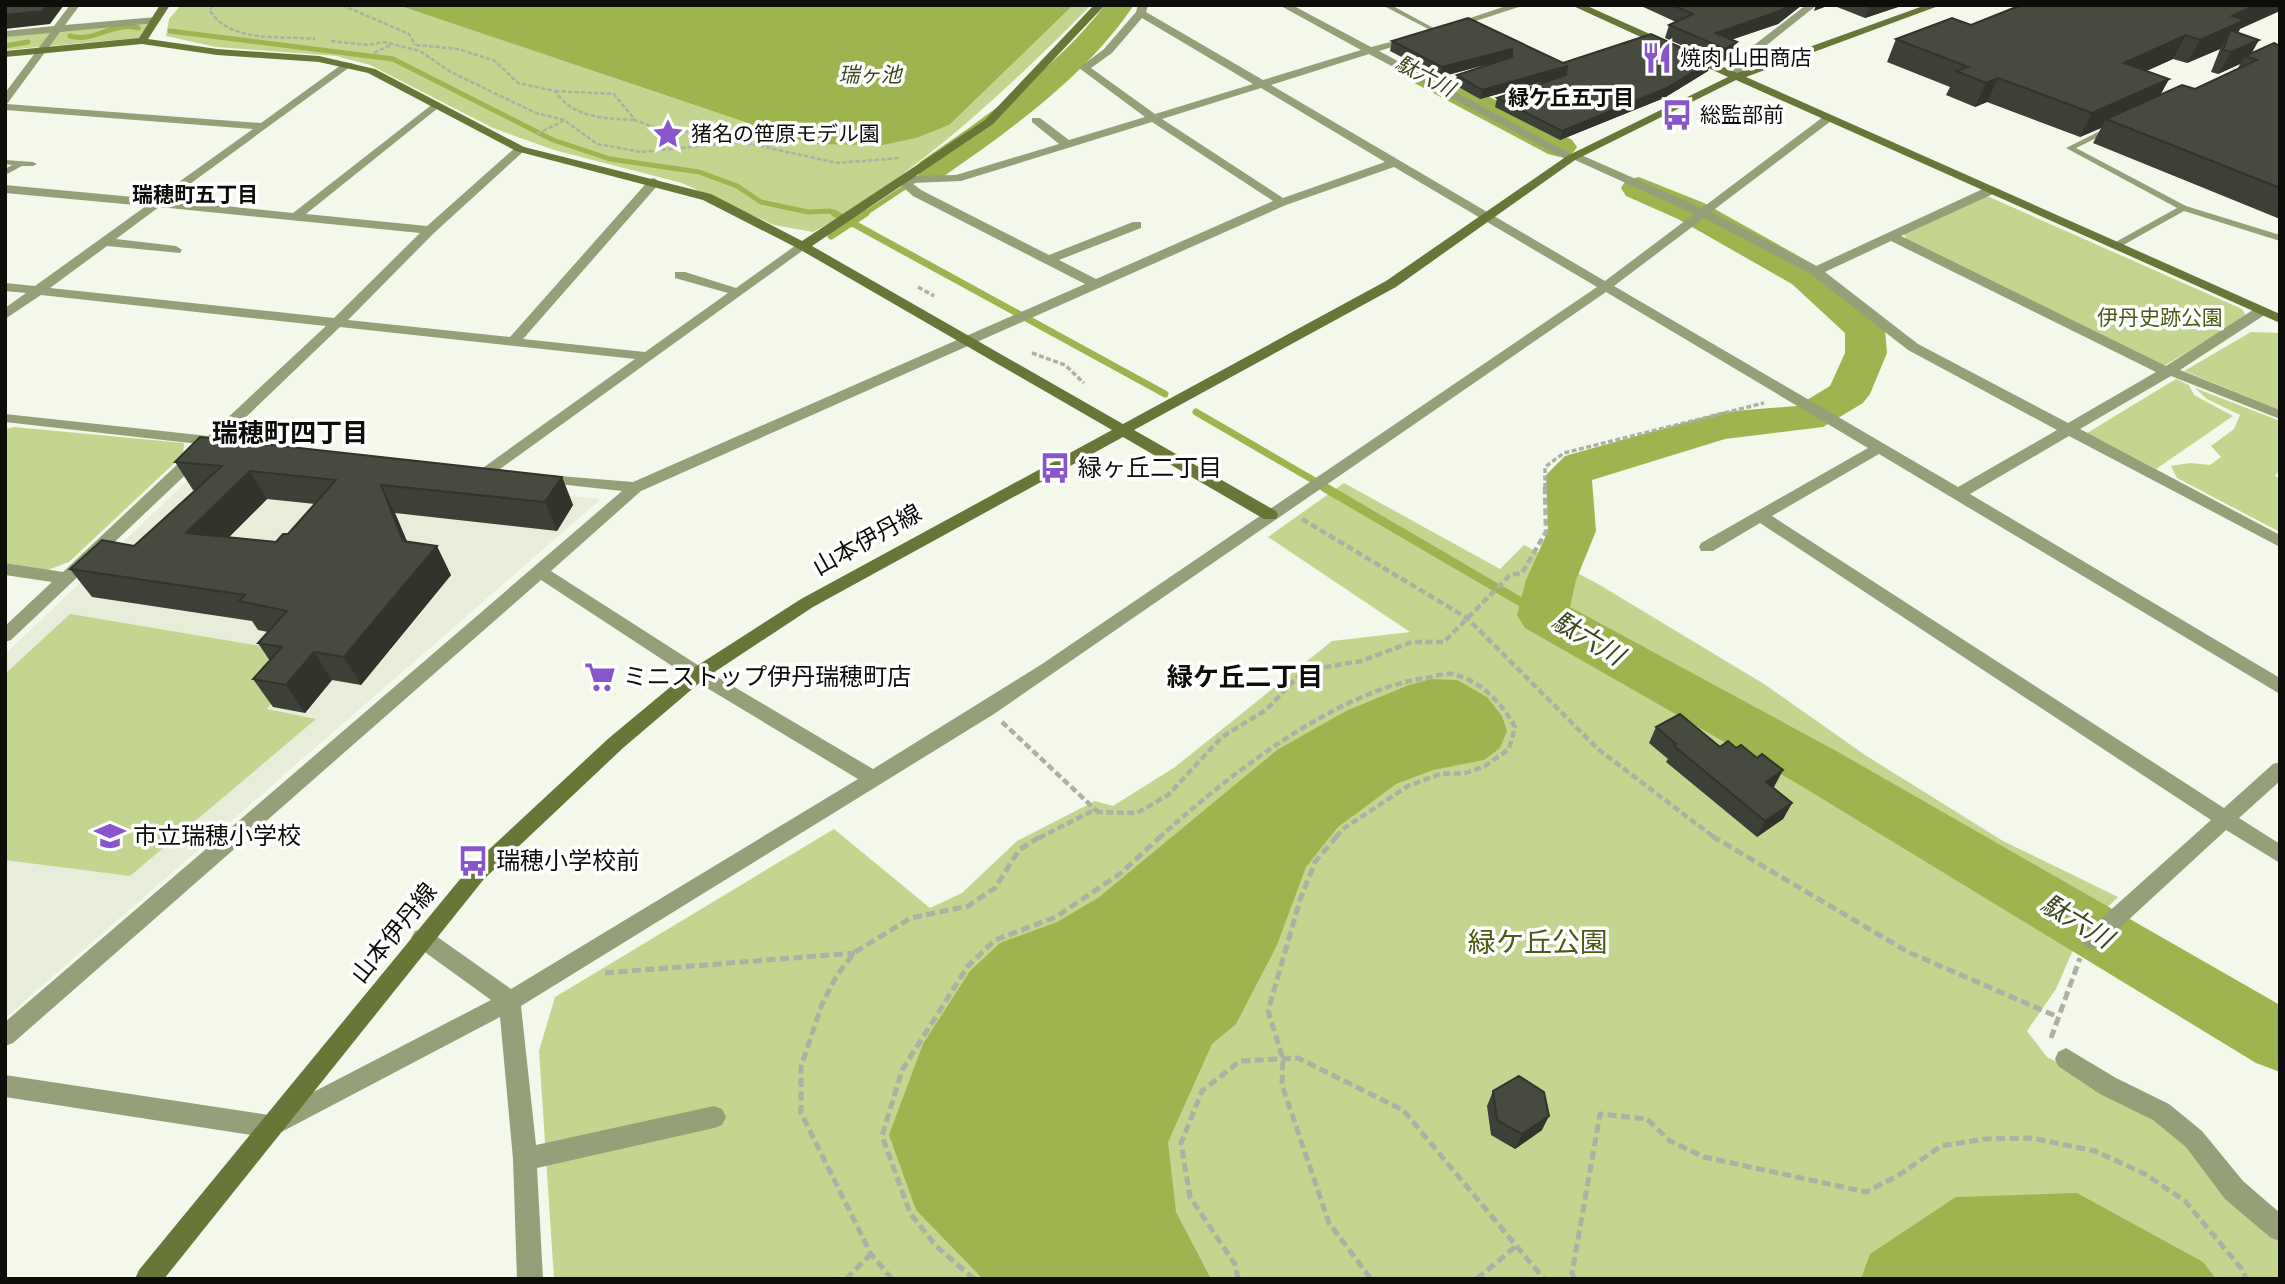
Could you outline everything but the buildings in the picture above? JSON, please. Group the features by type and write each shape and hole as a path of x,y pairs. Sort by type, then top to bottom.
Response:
{"street":[{"path":"5,101 75,5"},
{"path":"142,41 165,5"},
{"path":"635,487 478,471 803,246 989,122 1100,5"},
{"path":"1284,5 1373,50 1434,85 1481,106 1573,157 1703,213 1816,271 1913,347 2280,542"},
{"path":"901,180 957,179 1520,5"},
{"path":"1576,5 2280,319"},
{"path":"1735,77 1744,58 1812,5"},
{"name":"山本伊丹線","path":"160,1272 270,1127 422,938 487,864 616,743 698,674 807,603 1391,284 1573,157 1735,77 1936,5"},
{"path":"1282,202 1152,117 1084,68 1108,51 1142,9 1260,84 1958,494 2280,687"},
{"path":"5,34 156,20"},
{"path":"5,54 142,41 217,52 319,59 371,71 520,149 707,197 803,246 1123,432 1276,511"},
{"path":"5,315 349,64"},
{"path":"1434,85 1446,81"},
{"path":"1481,106 1498,100"},
{"path":"296,216 434,106"},
{"path":"5,107 262,126"},
{"path":"5,1086 270,1127 510,1001 988,709 1605,287 1827,119"},
{"path":"1036,120 1068,144"},
{"path":"5,636 213,441 430,230 520,149"},
{"path":"5,1036 635,487 1282,202 1393,163"},
{"path":"901,180 917,193 1097,284"},
{"path":"513,342 654,182"},
{"path":"5,189 430,230"},
{"path":"1816,271 1989,191"},
{"path":"1048,260 1138,225"},
{"path":"1892,236 2168,371 2280,415"},
{"path":"105,242 176,250"},
{"path":"680,275 737,292"},
{"path":"5,287 645,356"},
{"path":"1958,494 2168,371 2261,311"},
{"path":"5,418 240,444"},
{"path":"1707,547 1879,448"},
{"path":"1760,516 2280,855"},
{"path":"5,569 65,578"},
{"path":"540,572 698,674 872,778"},
{"path":"2094,939 2280,769"},
{"path":"422,938 510,1001 525,1159 530,1279"},
{"path":"2066,1059 2108,1086 2161,1112 2194,1139 2234,1190 2280,1229"},
{"path":"525,1159 714,1117"}],"lane":[{"path":"1385,5 1436,31"},
{"path":"2119,125 2070,148 2183,208 2280,238"},
{"path":"5,162 33,164"},
{"path":"5,173 20,163"},
{"path":"2115,247 2183,208"}],"path":[{"path":"212,5 210,11 213,19 230,32 368,45 384,42 420,51 451,72 536,113 564,120 597,144 642,152 741,142"},
{"path":"342,5 409,34 416,45"},
{"path":"406,48 416,45 458,48 495,61 518,83 555,91 614,94 635,120"},
{"path":"555,91 560,102 576,115 635,120 666,132 693,131 837,163 884,161 944,151"},
{"path":"892,1279 872,1254 801,1113 801,1067 809,1042 836,975 855,953 911,918 968,906 995,888 1019,849 1090,812 1137,813 1168,795 1222,737 1266,710 1303,671 1361,661 1412,642 1444,642 1510,575 1522,573 1546,532 1545,467 1564,453 1765,403 1785,393"},
{"path":"1276,511 1467,618 1598,749 1716,839 1908,952 2058,1017"},
{"path":"974,1279 936,1246 910,1213 882,1136 902,1070 968,966 995,940 1056,917 1121,873 1188,812 1250,761 1361,697 1425,678 1451,674 1472,682 1503,706 1515,727 1509,750 1485,766 1466,773 1440,774 1408,786 1343,829 1315,862 1300,900 1268,1011 1283,1059 1282,1085 1329,1223 1371,1279"},
{"path":"988,709 1099,813"},
{"path":"2066,1059 2048,1047 2069,994 2079,958 2094,939"},
{"path":"601,973 855,953"},
{"path":"1238,1279 1235,1264 1190,1196 1181,1143 1202,1091 1240,1061 1298,1058 1403,1110 1514,1247 1544,1279"},
{"path":"1574,1279 1572,1273 1600,1114 1647,1119 1670,1141 1704,1157 1866,1192 1899,1175 1941,1146 1985,1139 2032,1138 2095,1152 2145,1174 2185,1201 2246,1279"},
{"path":"1477,1279 1514,1247"},
{"path":"846,1279 872,1254"}],"shaded area":[{"name":"市立瑞穂小学校","path":"208,461 601,499 5,1018 5,654"}],"green space":[{"path":"181,5 1091,5 960,129 889,184 813,232 774,225 682,183 554,150 493,128 370,65 336,56 216,47 166,36 169,19"},
{"path":"150,21 139,38 5,50 5,35"},
{"name":"伊丹史跡公園","path":"1987,196 2242,309 2246,316 2164,366 1906,239 1904,234"},
{"path":"2251,332 2280,333 2280,410 2184,371"},
{"path":"2176,379 2189,385 2194,395 2233,416 2156,469 2087,433"},
{"path":"2195,388 2280,421 2280,469 2275,476 2280,479 2280,532 2177,478 2171,466 2190,463 2210,465 2221,457 2211,446 2234,429 2240,415 2207,399"},
{"path":"14,427 184,443 183,455 69,562 48,570 5,563 5,429"},
{"name":"緑ケ丘公園","path":"1344,483 1500,569 1524,545 1598,584 1764,684 1865,755 2003,841 2118,897 2080,934 2056,989 2027,1031 2047,1057 2162,1117 2280,1218 2280,1279 554,1279 539,1051 555,997 834,829 930,908 962,893 1017,841 1095,801 1113,806 1175,767 1332,641 1410,632 1268,537"},
{"path":"70,614 285,650 289,682 267,709 316,719 130,876 5,860 5,674"}],"water":[{"name":"瑞ヶ池","path":"398,5 1073,5 949,125 916,138 882,145 811,144"},
{"path":"1431,679 1457,680 1487,697 1502,716 1507,731 1500,748 1484,760 1433,770 1396,784 1338,827 1306,867 1277,945 1236,1024 1212,1044 1168,1142 1176,1212 1211,1279 983,1279 916,1210 889,1135 923,1044 970,971 1000,943 1057,922 1098,898 1277,750 1346,711 1409,685"},
{"path":"2077,1193 2203,1262 2216,1279 1861,1279 1870,1254 1956,1197"}],"waterway":[{"name":"駄六川","path":"932,169 1010,115 1102,29 1120,5"},
{"path":"70,36 87,37 121,27 138,28"},
{"path":"170,31 393,59 553,140 610,159 699,172 737,186 761,202 808,212 830,211 837,215"},
{"path":"5,46 28,42"},
{"name":"駄六川","path":"1414,70 1560,147"},
{"path":"866,213 932,169"},
{"name":"駄六川","path":"1639,188 1691,211 1806,276 1865,330 1866,353 1848,394 1807,418 1722,426 1581,466 1569,475 1572,531 1551,580 1543,615 1671,689 1818,768 2280,1041"},
{"path":"834,213 851,223"},
{"path":"851,223 866,213"},
{"path":"831,236 851,223"},
{"path":"851,223 1165,394"},
{"path":"1196,412 1327,488"},
{"path":"1324,487 1543,615"}],"place":[{"name":"焼肉 山田商店","path":"1657,58"},
{"name":"総監部前","path":"1677,115"},
{"name":"猪名の笹原モデル園","path":"668,134"},
{"name":"緑ヶ丘二丁目","path":"1055,468"},
{"name":"ミニストップ伊丹瑞穂町店","path":"600,677"},
{"name":"市立瑞穂小学校","path":"110,836"},
{"name":"瑞穂小学校前","path":"473,861"}],"district":[{"name":"緑ケ丘五丁目","path":"1571,98"},
{"name":"瑞穂町五丁目","path":"195,195"},
{"name":"瑞穂町四丁目","path":"290,433"},
{"name":"緑ケ丘二丁目","path":"1245,677"}]}
